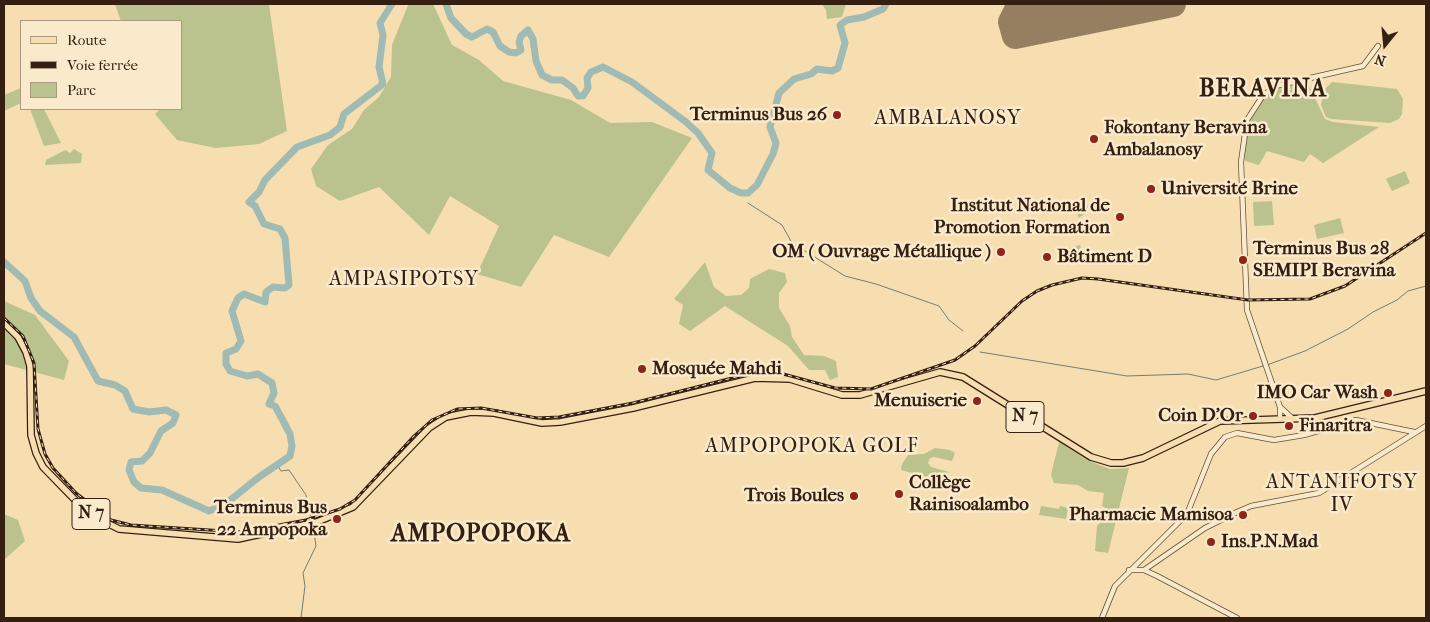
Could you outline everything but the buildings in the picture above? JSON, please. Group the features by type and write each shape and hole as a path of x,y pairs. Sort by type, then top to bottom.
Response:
{"main road":[{"name":"N 7","path":"4,323 18,337 26,352 30,366 31,435 36,453 43,467 56,482 93,516 109,525 130,531 238,539 317,522 337,515 353,506 365,496 429,428 452,416 489,412 542,423 560,422 633,408 755,378 790,379 842,394 860,395 930,373 952,373 963,377 1091,457 1111,463 1123,463 1143,458 1220,421 1315,418 1340,414 1426,391"}],"street":[{"path":"1280,419 1280,407 1247,310 1241,162 1247,120 1262,97 1275,86 1362,66 1378,46"},
{"path":"1280,407 1293,419"},
{"path":"1102,618 1114,586 1187,514 1211,454 1225,437 1237,434 1274,440 1304,435 1356,420 1414,432"},
{"path":"1144,570 1205,528 1237,512 1251,506 1319,493 1426,426"},
{"path":"1129,570 1144,570 1237,618"}],"green space":[{"path":"115,4 269,4 287,131 259,144 216,148 177,140 155,114 159,110 182,110 182,20 121,20"},
{"path":"433,4 452,45 479,60 503,81 571,100 610,123 652,122 692,138 609,257 554,235 521,287 477,274 499,226 450,196 429,235 379,187 340,201 316,186 311,169 328,145 352,129 364,110 379,97 391,77 392,45 408,5"},
{"path":"822,4 846,4 842,17 827,19 826,10"},
{"path":"1301,80 1308,83 1325,119 1333,122 1379,127 1323,163 1310,154 1304,162 1267,151 1259,165 1245,161 1246,130 1259,101 1279,85"},
{"path":"1332,82 1397,89 1403,99 1402,114 1399,119 1390,123 1331,119 1326,117 1321,105 1324,90"},
{"path":"20,88 20,103 4,111 4,95"},
{"path":"30,110 44,110 61,143 44,146"},
{"path":"74,149 82,154 81,163 45,165 46,160 65,150 70,153"},
{"path":"1405,171 1410,183 1392,191 1386,179"},
{"path":"1272,201 1274,225 1254,226 1253,202"},
{"path":"1098,203 1079,218 1075,208"},
{"path":"1340,218 1344,233 1317,239 1314,225"},
{"path":"1080,245 1082,254 1067,257 1065,249"},
{"path":"705,262 714,287 726,296 741,295 749,288 750,279 769,269 785,273 787,282 779,293 779,308 790,326 792,337 804,355 824,356 836,361 838,377 830,380 825,370 809,370 788,346 725,306 690,331 679,324 683,305 674,299"},
{"path":"4,301 35,315 69,361 64,380 4,364"},
{"path":"1059,442 1099,465 1110,469 1129,468 1108,553 1095,551 1097,526 1111,511 1102,506 1104,493 1088,491 1078,485 1054,483 1051,475"},
{"path":"935,448 950,450 955,453 952,461 934,457 930,458 928,463 931,467 949,472 939,477 941,488 935,488 931,478 901,470 902,464 908,455 924,454"},
{"path":"1041,506 1059,509 1060,506 1068,508 1066,519 1039,515"},
{"path":"4,514 18,520 25,541 4,560"}],"waterway":[{"path":"4,262 25,281 31,298 40,311 74,337 98,381 115,385 125,391 133,409 149,412 166,410 176,415 173,423 161,431 150,453 142,461 131,462 129,470 134,482 141,488 162,490 209,511 224,505 259,477 290,456 292,446 290,434 275,406 269,404 274,393 272,383 258,374 247,376 230,371 226,364 226,353 236,349 241,341 232,311 238,298 244,294 265,302 266,292 273,287 285,288 289,285 285,238 280,229 264,224 255,206 249,202 259,192 265,180 297,147 330,135 340,127 344,114 383,84 379,67 383,35 380,23 392,4"},
{"path":"446,4 451,18 466,34 472,37 487,29 493,32 500,46 509,52 516,53 521,50 519,42 521,36 528,30 533,39 536,61 542,75 552,80 562,80 573,88 578,96 583,96 588,88 587,78 591,72 603,67 632,82 698,133 712,153 708,170 730,188 741,193 748,193 757,185 773,154 776,143 770,127 779,93 794,79 811,74 817,69 832,71 838,68 845,43 840,25 847,20 864,17 883,9 886,4"},
{"path":"748,203 782,225 792,243 845,276 876,284 939,306 949,320 963,331"},
{"path":"1267,365 1305,351 1348,329 1373,312 1397,300 1408,291 1426,286"},
{"path":"980,352 1127,376 1188,374 1216,380 1263,366"},
{"path":"278,466 281,471 289,470 306,495 312,521"},
{"path":"301,618 305,586 303,573 316,546 313,525"}],"runway":[{"path":"1101,4 1049,14 1042,6 1016,12 1011,22 1015,36 1173,4"}],"railway":[{"path":"4,318 23,336 34,363 38,429 45,454 53,468 76,493 111,520 131,525 241,532 306,520 340,509 355,500 414,436 432,420 457,409 481,408 537,418 559,417 633,403 760,371 776,372 835,388 871,389 955,360 975,346 1022,301 1037,291 1052,285 1082,278 1248,300 1310,299 1345,286 1426,233"}],"place":[{"name":"Terminus Bus 26","path":"837,115"},
{"name":"Fokontany Beravina Ambalanosy","path":"1094,139"},
{"name":"Université Brine","path":"1151,189"},
{"name":"Institut National de Promotion Formation","path":"1120,217"},
{"name":"OM ( Ouvrage Métallique )","path":"1001,252"},
{"name":"Bâtiment D","path":"1047,257"},
{"name":"Terminus Bus 28 SEMIPI Beravina","path":"1243,260"},
{"name":"Mosquée Mahdi","path":"642,369"},
{"name":"IMO Car Wash","path":"1388,393"},
{"name":"Menuiserie","path":"977,401"},
{"name":"Coin D'Or","path":"1253,416"},
{"name":"Finaritra","path":"1289,426"},
{"name":"Collège Rainisoalambo","path":"899,494"},
{"name":"Trois Boules","path":"854,496"},
{"name":"Pharmacie Mamisoa","path":"1243,515"},
{"name":"Terminus Bus 22 Ampopoka","path":"337,519"},
{"name":"Ins.P.N.Mad","path":"1211,542"}],"district":[{"name":"BERAVINA","path":"1263,90"},
{"name":"AMBALANOSY","path":"948,119"},
{"name":"AMPASIPOTSY","path":"404,280"},
{"name":"AMPOPOPOKA GOLF","path":"812,447"},
{"name":"ANTANIFOTSY IV","path":"1342,494"},
{"name":"AMPOPOPOKA","path":"481,535"}]}
